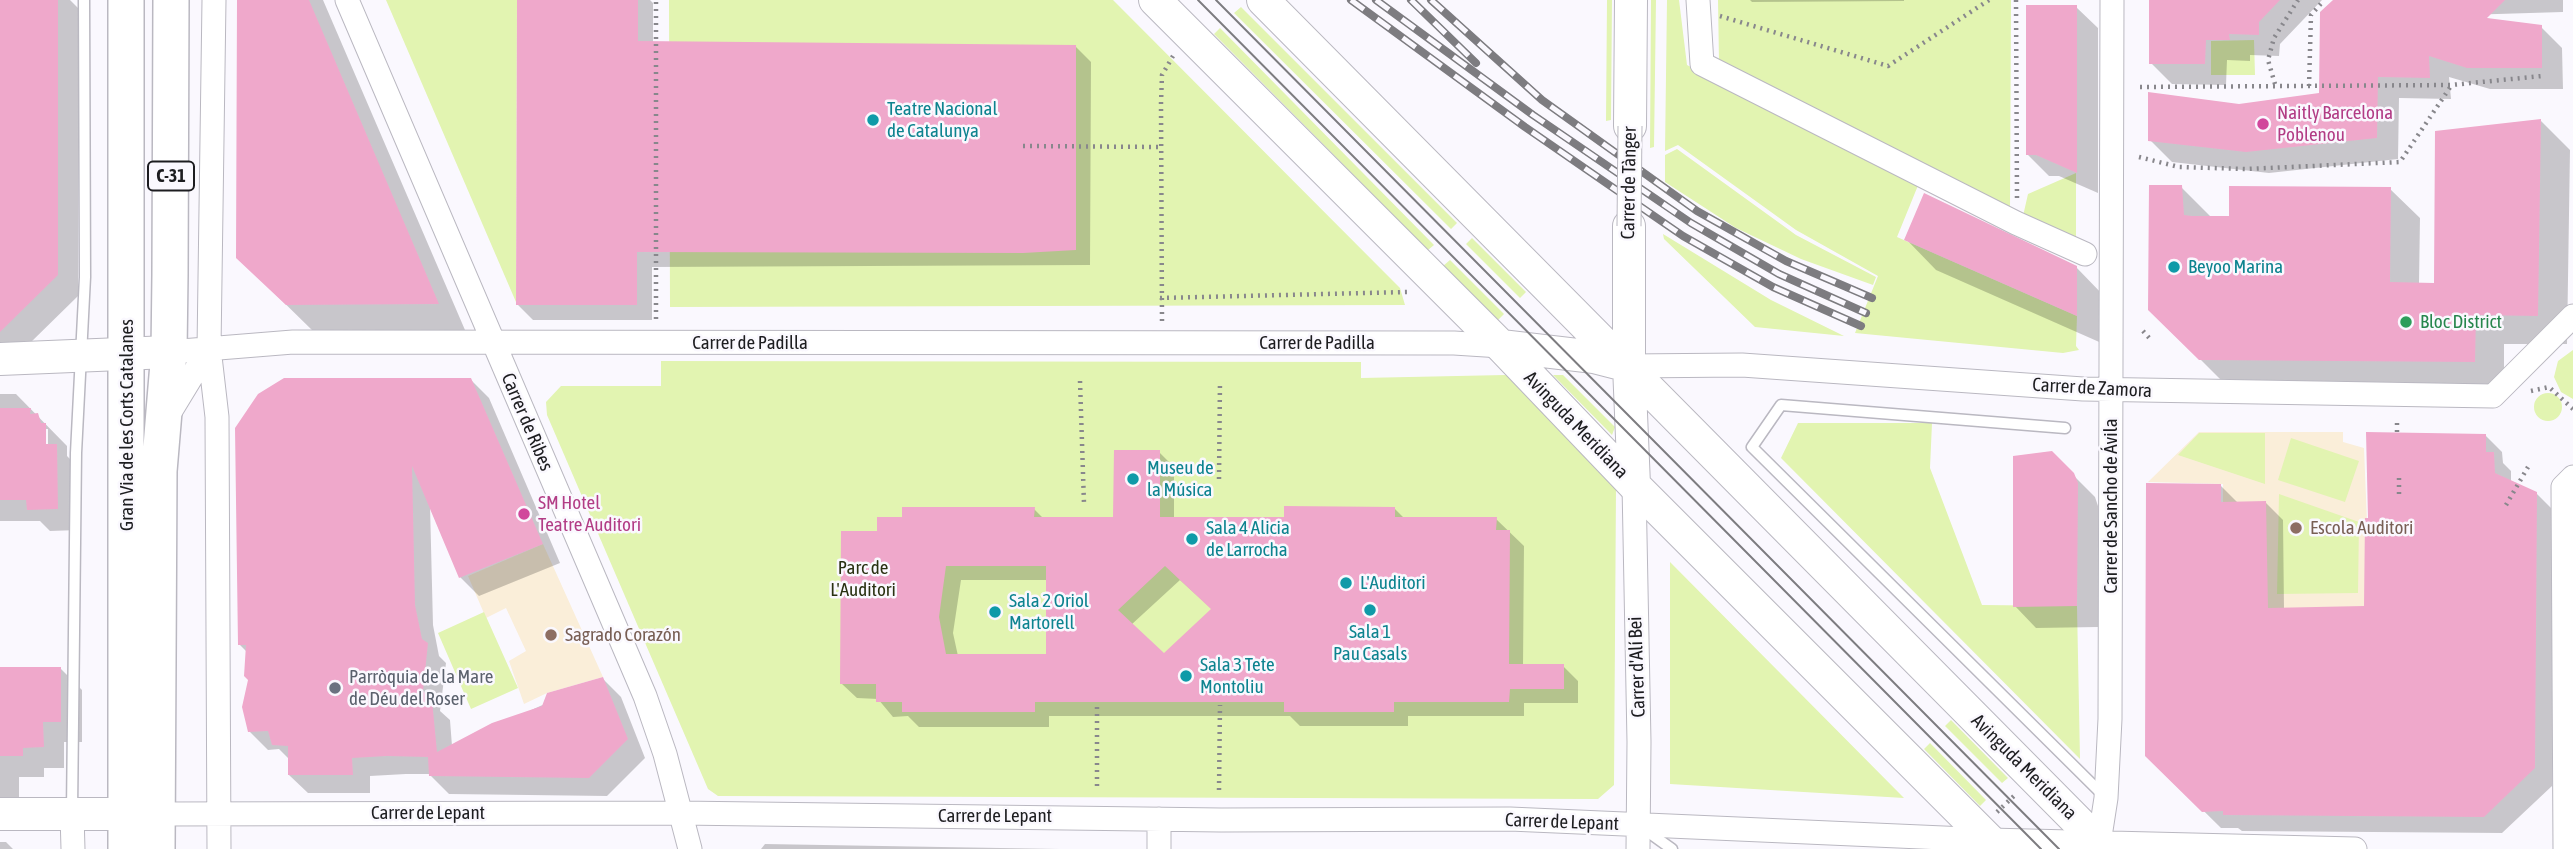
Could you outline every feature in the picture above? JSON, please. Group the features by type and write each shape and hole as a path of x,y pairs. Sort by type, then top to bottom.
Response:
{"main road":[{"name":"Gran Via de les Corts Catalanes","path":"126,0 127,354 142,814 157,849"},
{"name":"Gran Via de les Corts Catalanes","path":"126,849 142,814 159,471 169,352 171,0"}],"street":[{"path":"214,0 209,348 217,417 219,849"},
{"name":"Carrer de Ribes","path":"347,0 656,722 690,849"},
{"name":"Avinguda Meridiana","path":"1155,0 1501,346 1633,485 1992,836"},
{"name":"Avinguda Meridiana","path":"1262,0 1629,366 2102,846"},
{"name":"Carrer de Tànger","path":"1631,0 1629,366 1633,485"},
{"name":"Carrer de Sancho de Ávila","path":"2102,846 2110,693 2112,0"},
{"path":"1698,5 1702,64 2016,223 2085,254"},
{"name":"Carrer de Zamora","path":"1629,366 1742,365 2111,390 2493,396 2573,316"},
{"name":"Carrer de Padilla","path":"0,359 169,352 293,342 1454,343 1501,346"},
{"path":"1501,346 1594,358 1629,366"},
{"name":"Gran Via de les Corts Catalanes","path":"165,420 209,348"},
{"path":"2565,849 2563,487 2573,477"},
{"name":"Carrer d'Alí Bei","path":"1633,485 1638,849"},
{"path":"678,849 679,813"},
{"name":"Carrer de Lepant","path":"0,814 679,813 1158,819 1510,819 1992,836 2102,846 2355,849"},
{"path":"72,814 73,849"},
{"path":"1158,819 1159,849"}],"lane":[{"path":"72,814 79,357 85,277 84,0"},
{"path":"2065,428 1781,405 1752,447 2106,798"},
{"path":"1639,825 1672,849"}],"path":[{"path":"656,0 656,319"},
{"path":"1698,5 1888,66 1989,0"},
{"path":"2017,0 2017,188"},
{"path":"2275,84 2268,60 2274,38 2298,0"},
{"path":"2309,86 2311,15 2324,0"},
{"path":"1162,322 1162,75 1175,52"},
{"path":"2140,87 2275,84 2451,85 2542,76"},
{"path":"2139,157 2179,167 2246,169 2400,162 2451,85"},
{"path":"1023,146 1160,148"},
{"path":"1160,298 1410,292"},
{"path":"2143,331 2152,341"},
{"path":"1080,381 1084,504"},
{"path":"1219,479 1220,382"},
{"path":"2523,394 2549,387 2573,409"},
{"path":"2397,420 2397,432"},
{"path":"2506,505 2528,467"},
{"path":"2399,477 2399,494"},
{"path":"1219,790 1220,705"},
{"path":"1097,706 1097,786"},
{"name":"Avinguda Meridiana","path":"1992,836 2022,788"}],"shaded area":[{"name":"Escola Auditori","path":"2199,432 2343,432 2343,442 2364,448 2369,572 2361,700 2223,700 2223,484 2148,482"},
{"name":"Sagrado Corazón","path":"543,544 603,677 547,693 524,704 509,661 526,651 506,608 486,618 468,576"}],"green space":[{"path":"386,0 517,0 516,302"},
{"path":"669,0 1113,0 1400,288 1405,305 670,307"},
{"path":"1607,0 1612,0 1611,120 1606,121"},
{"path":"1651,0 1656,0 1654,147 1650,148"},
{"path":"1667,0 1679,0 1687,65 1919,183 1897,237 2077,316 2076,346 2079,350 2063,353 1855,333 1878,276 1796,230 1678,145 1665,151"},
{"path":"1718,0 2011,0 2010,210 1719,62"},
{"path":"1241,7 1457,223 1451,229 1234,13"},
{"path":"1220,28 1434,245 1428,250 1214,34"},
{"path":"2254,40 2255,75 2211,75 2211,41"},
{"path":"1677,149 1796,235 1876,277 1873,285 1801,259 1736,228 1665,182 1665,155"},
{"path":"2076,173 2076,240 2023,216 2028,194"},
{"path":"1663,234 1771,300 1844,336 1755,327 1664,239"},
{"path":"1472,238 1526,292 1520,298 1466,244"},
{"path":"1450,260 1504,314 1498,320 1443,266"},
{"path":"2573,350 2573,399 2561,392 2554,377 2558,361"},
{"name":"Parc de L'Auditori","path":"661,361 1361,362 1361,378 1505,375 1516,380 1616,488 1614,785 1598,799 718,796 708,789 547,415 546,402 561,386 661,386"},
{"path":"1553,375 1563,375 1615,427 1612,435"},
{"path":"2548,393 2558,397 2562,407 2558,417 2548,421 2538,417 2534,407 2538,397"},
{"path":"1798,423 1932,423 1930,468 1982,605 2077,606 2080,759 1781,458"},
{"path":"2199,433 2265,433 2265,484 2178,455"},
{"path":"2291,438 2359,461 2345,502 2278,480"},
{"path":"2279,494 2359,522 2358,593 2277,594"},
{"path":"1670,562 1904,798 1670,784"},
{"path":"484,612 518,688 471,709 438,633"},
{"path":"1951,720 2008,778 2002,783 1945,726"},
{"path":"1930,743 1986,800 1980,806 1924,749"}],"building":[{"path":"0,0 58,0 58,275 0,332"},
{"path":"237,0 309,0 439,304 286,305 236,258"},
{"name":"Teatre Nacional de Catalunya","path":"517,0 638,0 638,41 1076,45 1076,250 1023,253 637,252 637,305 516,305"},
{"path":"2149,0 2280,0 2259,22 2259,35 2229,34 2230,40 2206,40 2205,64 2149,64"},
{"path":"2333,0 2505,0 2487,18 2542,25 2542,68 2467,68 2429,56 2430,78 2378,77 2377,138 2246,152 2148,141 2148,92 2239,104 2319,93 2320,12"},
{"path":"2026,5 2077,5 2077,173 2036,155 2026,155"},
{"path":"2541,119 2538,316 2476,315 2475,362 2199,360 2148,310 2149,185 2182,185 2184,215 2192,216 2229,216 2229,186 2391,187 2390,282 2434,283 2435,131"},
{"path":"1924,193 2077,266 2077,316 1904,240"},
{"path":"284,378 471,378 543,544 459,578 412,466 415,605 422,639 428,643 423,691 432,700 437,752 492,723 542,706 547,693 603,677 628,739 589,778 429,776 428,757 387,756 352,758 353,775 288,775 288,746 272,745 268,731 248,732 242,707 248,680 244,676 246,645 238,645 235,428 258,394"},
{"path":"0,408 31,408 30,414 38,413 41,423 46,423 46,444 57,444 58,509 27,510 26,500 0,500"},
{"path":"2366,432 2486,434 2486,452 2494,452 2495,473 2537,492 2535,768 2484,817 2223,815 2223,811 2202,812 2145,756 2146,483 2221,484 2221,502 2266,501 2268,608 2364,606 2365,518 2368,518"},
{"name":"L'Auditori","path":"1114,450 1160,450 1160,517 1284,517 1284,506 1395,507 1395,517 1497,517 1496,530 1510,530 1509,664 1564,664 1564,689 1510,689 1509,702 1394,702 1394,712 1284,712 1284,702 1035,702 1035,712 902,712 902,702 876,702 876,684 840,684 841,531 877,531 877,517 902,517 902,507 1035,507 1034,517 1113,517","holes":["946,566 1046,566 1046,654 946,654 939,617","1165,566 1211,609 1164,653 1118,610"]},
{"path":"2052,451 2074,473 2078,483 2077,606 2013,607 2013,456"},
{"path":"0,667 61,667 61,722 43,722 44,747 23,748 23,756 0,756"}],"tram line":[{"path":"1198,0 2041,849"},
{"path":"1216,0 2059,849"}],"railway":[{"path":"1351,0 1525,127 1683,236 1773,287 1861,326"},
{"path":"1376,0 1533,115 1691,223 1779,274 1866,313"},
{"path":"1411,0 1476,63"},
{"path":"1431,0 1542,100 1697,211 1786,261 1872,298"}],"place":[{"name":"Teatre Nacional de Catalunya","path":"873,120"},
{"name":"Naitly Barcelona Poblenou","path":"2263,124"},
{"name":"Beyoo Marina","path":"2174,267"},
{"name":"Bloc District","path":"2406,322"},
{"name":"Museu de la Música","path":"1133,479"},
{"name":"SM Hotel Teatre Auditori","path":"524,514"},
{"name":"Escola Auditori","path":"2296,528"},
{"name":"Sala 4 Alicia de Larrocha","path":"1192,539"},
{"name":"L'Auditori","path":"1346,583"},
{"name":"Sala 1 Pau Casals","path":"1370,610"},
{"name":"Sala 2 Oriol Martorell","path":"995,612"},
{"name":"Sagrado Corazón","path":"551,635"},
{"name":"Sala 3 Tete Montoliu","path":"1186,676"},
{"name":"Parròquia de la Mare de Déu del Roser","path":"335,688"}]}
